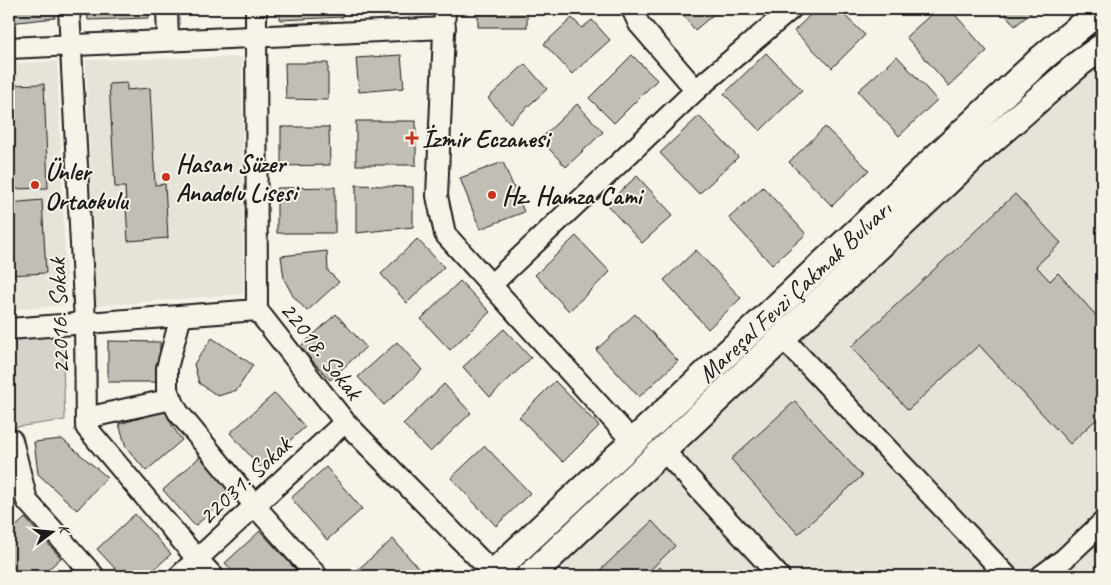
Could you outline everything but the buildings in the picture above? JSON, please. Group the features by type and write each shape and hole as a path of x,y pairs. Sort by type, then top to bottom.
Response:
{"main road":[{"name":"Mareşal Fevzi Çakmak Bulvarı","path":"492,575 1042,58 1101,9"},
{"path":"530,576 985,146 1081,62 1102,48"}],"street":[{"name":"22016. Sokak","path":"69,9 85,323 86,427 213,576"},
{"path":"167,9 168,40"},
{"name":"22018. Sokak","path":"256,9 257,310 345,422 492,575"},
{"path":"632,9 639,24 696,90"},
{"path":"491,285 696,90 791,9"},
{"path":"9,48 256,37 445,18 437,196 445,234 633,442"},
{"path":"9,329 257,310"},
{"path":"181,316 168,368 167,390 178,412 255,506 317,576"},
{"path":"782,337 1007,576"},
{"path":"86,418 172,399"},
{"name":"22031. Sokak","path":"179,576 345,422"},
{"path":"12,440 27,501 94,576"},
{"path":"663,450 779,576"},
{"path":"1041,576 1102,523"}],"shaded area":[{"path":"1102,34 1102,576 523,576 512,564"},
{"name":"Hasan Süzer Anadolu Lisesi","path":"242,57 243,294 96,306 86,60"},
{"name":"Ünler Ortaokulu","path":"57,61 67,305 9,310 9,64"},
{"path":"62,335 65,420 9,428 9,339"}],"place":[{"name":"İzmir Eczanesi","path":"412,138"},
{"name":"Hasan Süzer Anadolu Lisesi","path":"166,177"},
{"name":"Ünler Ortaokulu","path":"35,185"},
{"name":"Hz. Hamza Cami","path":"492,195"}]}
